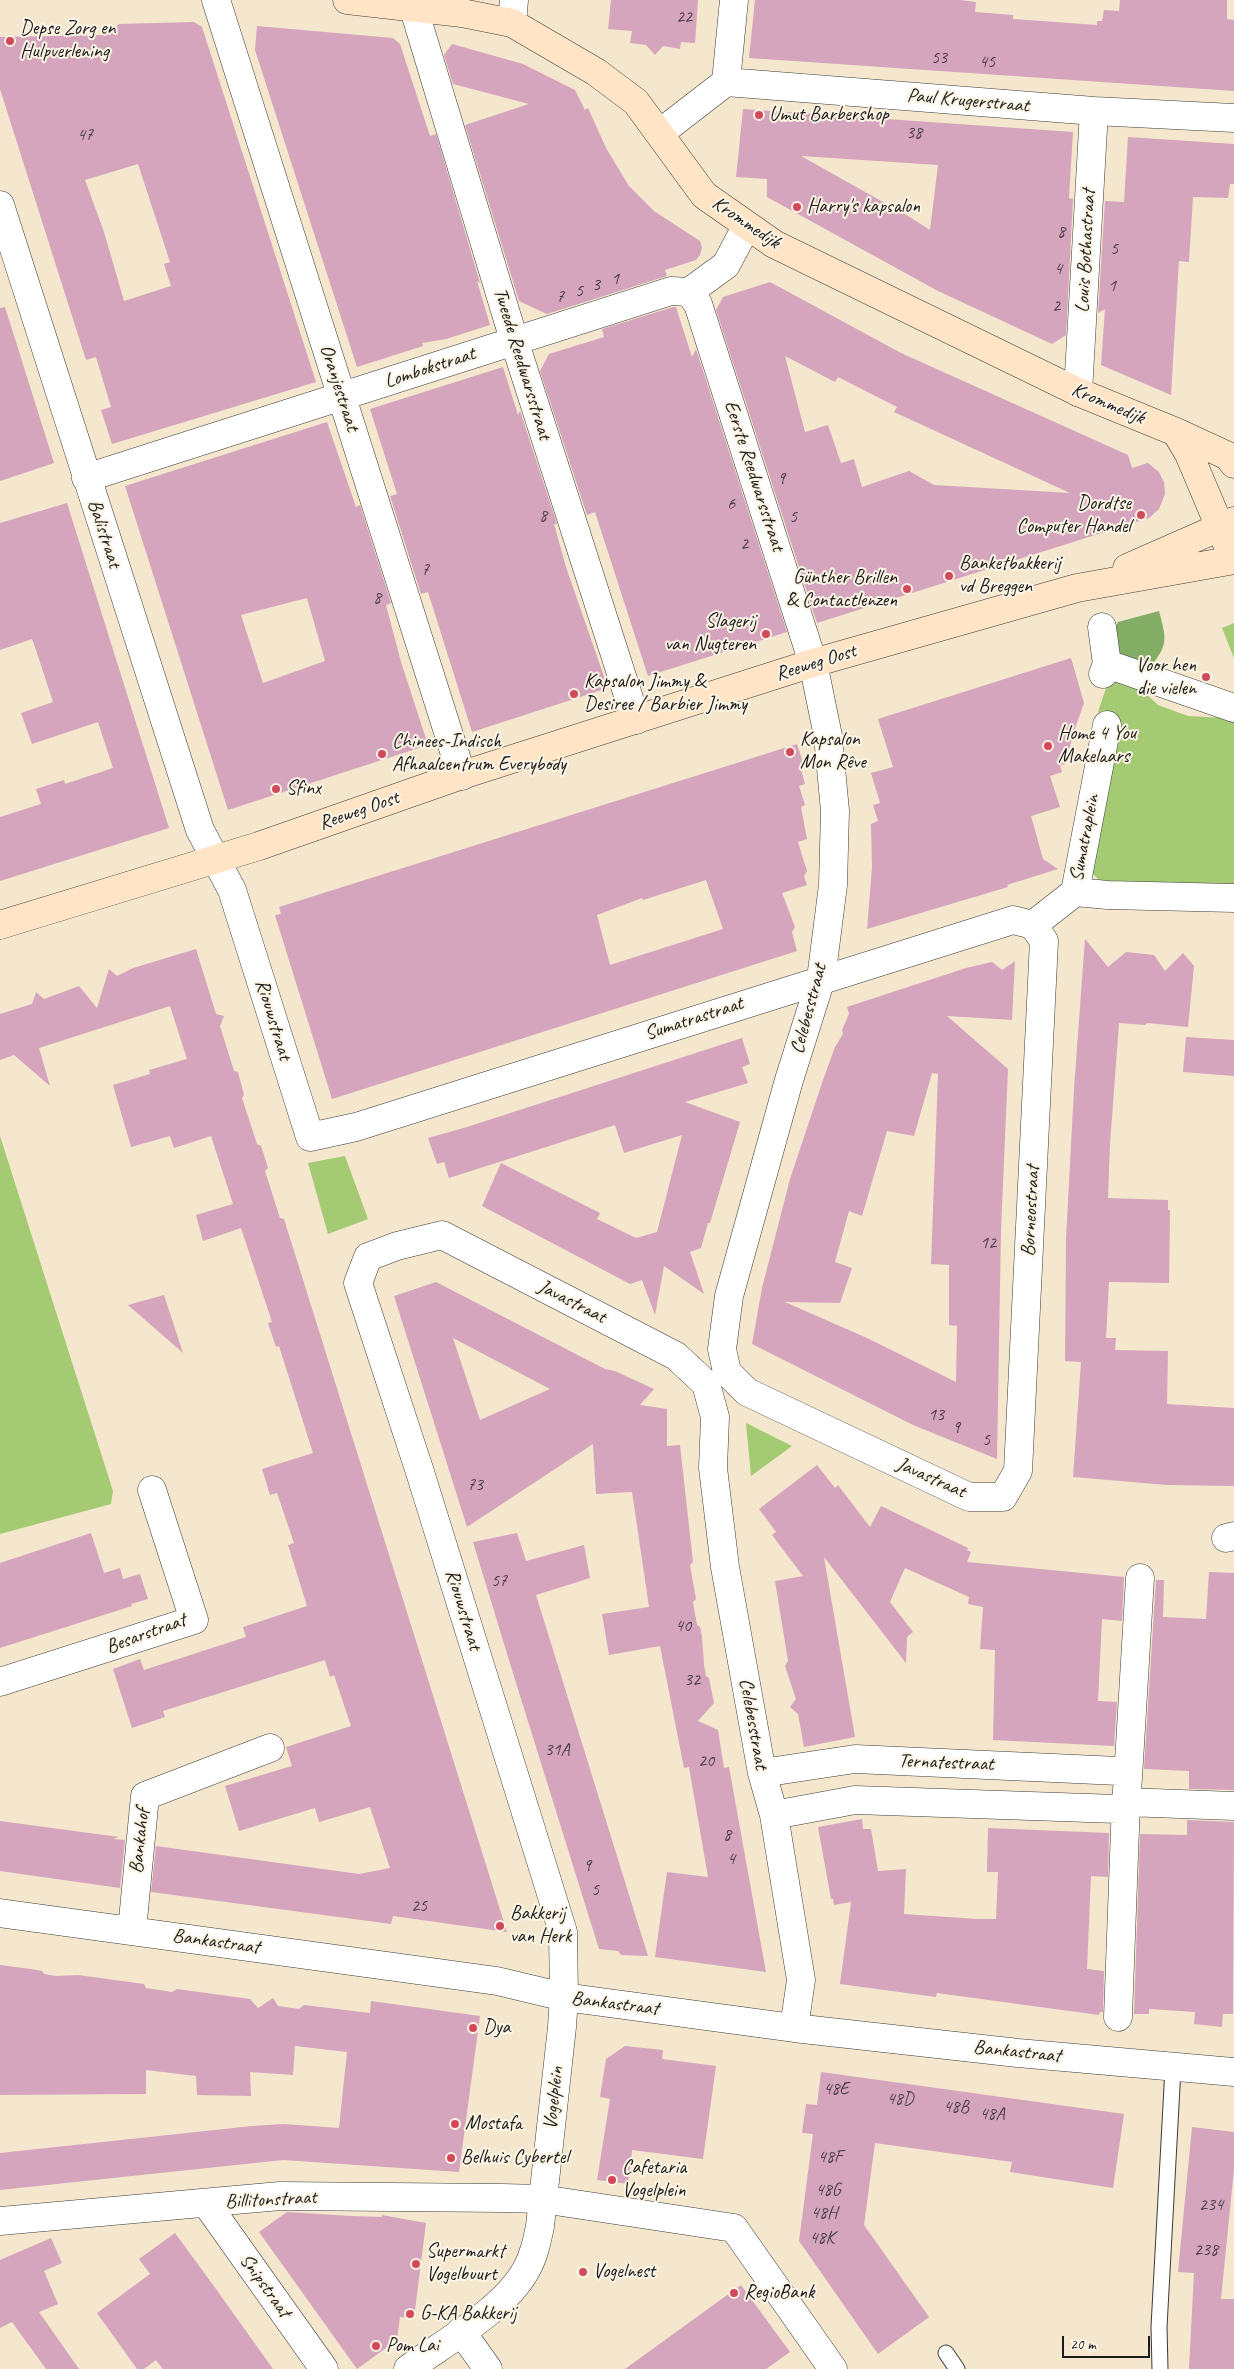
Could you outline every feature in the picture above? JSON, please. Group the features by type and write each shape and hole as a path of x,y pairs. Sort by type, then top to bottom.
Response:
{"street":[{"name":"Oranjestraat","path":"216,0 462,776"},
{"name":"Krommedijk","path":"347,0 462,12 513,11 636,102 704,195 746,227 774,244 1078,392 1176,432 1228,456 1234,464"},
{"path":"660,133 726,82 734,0"},
{"name":"Tweede Reedwarsstraat","path":"413,6 514,340 636,720"},
{"name":"Paul Krugerstraat","path":"726,82 1094,111 1234,118"},
{"name":"Louis Bothastraat","path":"1078,392 1094,111"},
{"name":"Balistraat","path":"0,205 200,830 217,859"},
{"path":"689,292 726,265 746,227"},
{"name":"Lombokstraat","path":"86,478 671,291 689,292"},
{"name":"Eerste Reedwarsstraat","path":"689,292 698,304 813,663"},
{"path":"1176,432 1226,524 1234,559"},
{"name":"Reeweg Oost","path":"1092,584 1226,524"},
{"name":"Reeweg Oost","path":"0,925 217,859 462,776 813,663 1092,584 1234,559"},
{"path":"1102,627 1105,669 1234,708"},
{"name":"Celebesstraat","path":"722,1349 729,1296 789,1080 821,979 833,885 835,811 828,736 813,663"},
{"name":"Sumatraplein","path":"1033,925 1075,892 1107,725"},
{"name":"Riouwstraat","path":"217,859 232,890 310,1137 356,1127"},
{"name":"Sumatraplein","path":"1075,892 1108,895 1234,898"},
{"name":"Sumatrastraat","path":"356,1127 1012,920 1033,925"},
{"name":"Borneostraat","path":"1003,1496 1018,1471 1044,941 1033,925"},
{"name":"Javastraat","path":"397,1246 442,1235 676,1356 706,1384 715,1417"},
{"name":"Riouwstraat","path":"397,1246 368,1257 358,1283 425,1487 563,1932 564,1997"},
{"name":"Javastraat","path":"722,1349 727,1372 747,1392 969,1497 1003,1496"},
{"name":"Celebesstraat","path":"715,1417 713,1468 725,1567 762,1773 774,1815 801,1980 794,2028"},
{"name":"Besarstraat","path":"0,1682 194,1620 152,1490"},
{"path":"1118,2017 1127,1790 1140,1578"},
{"name":"Bankahof","path":"132,1930 145,1796 270,1748"},
{"name":"Ternatestraat","path":"762,1773 855,1759 1119,1771 1127,1790 1118,1809 855,1800 774,1815"},
{"path":"1127,1790 1234,1806"},
{"name":"Bankastraat","path":"0,1912 497,1981 564,1997 794,2028 1174,2068 1234,2072"},
{"name":"Vogelplein","path":"408,2369 494,2307 519,2282 527,2269 537,2242 564,1997"},
{"name":"Billitonstraat","path":"0,2221 280,2196 542,2199"},
{"path":"542,2199 734,2228 833,2369"},
{"name":"Snipstraat","path":"206,2203 324,2369"},
{"path":"461,2331 488,2369"}],"lane":[{"path":"1160,2369 1159,2327 1174,2068"},
{"path":"946,2353 957,2369"}],"green space":[{"path":"1159,611 1164,634 1161,652 1151,666 1125,666 1109,639 1118,622"},
{"path":"1234,623 1234,658 1222,628"},
{"path":"1110,676 1138,686 1158,705 1188,716 1224,718 1234,722 1234,890 1103,884 1092,873 1122,722 1098,712"},
{"path":"0,1136 113,1491 111,1504 0,1534"},
{"path":"345,1156 368,1219 328,1234 308,1163"},
{"path":"746,1423 792,1446 751,1476"}],"building":[{"path":"611,0 698,0 695,43 681,42 680,49 663,46 655,55 646,45 630,43 632,31 608,29"},
{"path":"755,0 960,0 976,2 975,12 1013,15 1013,19 1097,25 1097,21 1102,21 1104,10 1119,11 1120,0 1227,0 1227,19 1234,20 1234,91 749,58"},
{"path":"194,22 202,27 316,382 112,444 101,410 111,407 96,357 86,360 0,89 0,37 105,35 119,24","holes":["138,164 170,262 164,264 171,286 124,301 104,232 85,180"]},
{"path":"257,26 393,38 400,44 430,136 436,134 480,283 477,281 490,325 446,339 422,343 423,346 357,367 255,50"},
{"path":"452,44 523,64 575,90 585,110 588,108 606,148 629,186 654,211 700,241 702,248 696,260 665,270 667,276 547,314 519,301 465,125 529,104 453,84 444,55"},
{"path":"743,109 1073,132 1069,198 1073,199 1066,335 1052,344 938,291 767,197 767,179 736,177","holes":["801,156 938,165 930,230"]},
{"path":"1128,137 1234,144 1234,184 1230,184 1228,198 1193,197 1189,262 1179,261 1171,395 1101,365 1105,309 1098,313 1105,201 1124,202"},
{"path":"770,282 901,353 1128,455 1132,468 1148,463 1159,472 1164,482 1165,494 1159,509 1149,518 817,623 716,310 723,297","holes":["785,356 835,382 838,377 897,407 894,412 1070,493 934,485 909,471 862,487 854,459 841,463 828,425 805,432"]},
{"path":"5,307 54,463 0,481 0,308"},
{"path":"676,307 692,357 696,349 787,632 648,676 595,512 587,515 540,371 549,354 604,337 602,329"},
{"path":"503,367 518,415 520,411 557,524 554,524 566,567 608,688 472,732 428,592 421,594 390,496 397,494 370,409"},
{"path":"327,422 356,507 360,505 391,603 386,605 401,662 428,745 228,810 125,486","holes":["307,598 325,661 263,683 241,615"]},
{"path":"67,503 169,828 0,881 0,817 41,804 36,789 64,780 65,784 113,768 98,722 32,744 21,713 53,702 36,650 32,639 0,650 0,523"},
{"path":"1071,658 1084,703 1073,734 1066,764 1060,765 1062,772 1050,776 1060,807 1031,816 1043,859 1058,869 1007,885 1008,887 867,929 872,868 871,824 878,821 873,805 880,803 871,773 893,767 878,719"},
{"path":"797,744 803,762 800,766 805,784 799,786 805,805 801,807 807,839 798,842 807,871 804,876 807,885 782,893 795,927 792,932 797,951 332,1099 275,915 281,914 279,907","holes":["706,880 723,929 610,965 597,915 642,898 643,900"]},
{"path":"1085,939 1108,967 1126,952 1154,955 1165,971 1183,953 1194,966 1188,1027 1147,1023 1145,1025 1119,1023 1108,1198 1168,1200 1168,1210 1170,1210 1169,1283 1109,1282 1106,1338 1116,1338 1115,1350 1168,1351 1167,1404 1234,1408 1234,1486 1167,1485 1073,1477 1081,1362 1065,1361 1066,1239"},
{"path":"196,949 216,1014 224,1016 220,1026 234,1071 238,1072 244,1095 242,1098 257,1144 261,1146 268,1168 265,1171 280,1218 284,1219 507,1932 393,1916 391,1924 151,1892 156,1846 359,1874 390,1868 370,1807 319,1822 315,1808 239,1831 225,1786 292,1766 286,1747 351,1726 334,1675 330,1677 325,1660 163,1711 165,1717 132,1728 113,1669 140,1659 144,1670 246,1637 243,1627 307,1606 288,1545 294,1543 277,1493 270,1495 262,1469 313,1453 279,1346 276,1347 268,1323 272,1322 241,1228 203,1241 196,1215 233,1204 211,1136 174,1148 170,1136 131,1147 113,1085 150,1074 149,1070 187,1059 170,1006 39,1048 50,1086 14,1055 0,1060 0,1014 32,1004 36,992 44,999 79,986 97,1008 109,969 117,976 133,968"},
{"path":"1015,961 1012,1020 947,1016 1008,1069 1001,1230 997,1459 913,1425 752,1344 762,1288 790,1179 835,1047 843,1034 842,1030 849,1014 847,1007 966,968 992,962 1002,970","holes":["932,1073 938,1074 931,1264 949,1265 949,1325 957,1326 956,1382 867,1338 785,1302 840,1303 852,1268 835,1262 849,1211 862,1216 887,1131 914,1136"]},
{"path":"1186,1037 1234,1040 1234,1076 1183,1072"},
{"path":"742,1038 750,1064 742,1067 748,1083 685,1102 740,1122 701,1248 690,1252 704,1294 664,1266 655,1315 642,1280 630,1284 482,1206 501,1163 600,1213 597,1219 636,1238 657,1232 682,1135 624,1153 615,1125 449,1178 444,1162 437,1164 428,1138"},
{"path":"436,1282 605,1369 615,1371 654,1389 640,1405 667,1409 667,1446 680,1445 693,1562 690,1565 696,1599 693,1602 697,1625 700,1627 702,1636 706,1676 709,1678 714,1703 698,1721 718,1730 724,1768 729,1767 766,1972 655,1957 667,1872 708,1877 689,1767 684,1768 660,1646 609,1655 602,1614 649,1607 632,1492 596,1494 593,1444 467,1527 394,1296","holes":["453,1338 550,1389 480,1420"]},
{"path":"164,1295 183,1353 128,1305"},
{"path":"817,1465 835,1488 838,1485 870,1527 881,1506 968,1548 967,1550 971,1552 967,1562 1124,1577 1122,1621 1102,1619 1098,1701 1117,1702 1114,1746 993,1740 995,1650 980,1649 983,1607 968,1604 969,1597 905,1568 890,1602 913,1632 907,1637 906,1663 824,1557 855,1737 804,1747 798,1714 790,1707 796,1699 785,1666 788,1661 775,1581 803,1576 772,1535 776,1532 759,1509"},
{"path":"91,1533 104,1573 120,1568 123,1579 140,1574 148,1599 131,1604 132,1606 0,1648 0,1563"},
{"path":"517,1533 526,1561 584,1545 590,1578 536,1595 648,1956 621,1955 618,1951 599,1949 512,1670 473,1542"},
{"path":"1209,1572 1234,1573 1234,1790 1189,1789 1189,1771 1144,1769 1156,1580 1164,1580 1163,1617 1206,1619"},
{"path":"862,1819 863,1829 871,1829 878,1871 906,1869 904,1914 977,1919 996,1919 998,1872 987,1872 988,1828 1109,1833 1108,1877 1091,1876 1087,1969 1104,1971 1103,2012 1100,2012 1099,2015 937,1993 936,1997 840,1984 851,1902 834,1905 833,1899 831,1899 818,1827"},
{"path":"1187,1820 1234,1822 1233,2014 1223,2014 1222,2027 1194,2024 1195,2012 1149,2009 1149,2014 1134,2014 1140,1834 1187,1835"},
{"path":"0,1821 119,1837 113,1839 125,1840 120,1888 0,1871"},
{"path":"0,1965 42,1971 44,1974 56,1976 78,1975 144,1984 146,1988 172,1992 177,1989 250,1999 258,2008 273,1998 278,2006 299,2009 304,2005 370,2013 371,2001 480,2016 459,2172 283,2160 0,2190 0,2153 252,2126 283,2124 339,2128 347,2052 295,2046 293,2075 250,2072 251,2096 197,2095 196,2076 146,2070 146,2094 0,2095"},
{"path":"625,2046 663,2050 662,2059 716,2066 703,2159 632,2150 628,2184 597,2180 610,2099 600,2097 606,2059"},
{"path":"821,2072 1124,2114 1113,2188 1010,2172 1012,2162 875,2143 864,2225 929,2317 878,2354 799,2241 813,2134 802,2133 806,2104 817,2105"},
{"path":"1192,2127 1234,2132 1234,2169 1221,2299 1234,2299 1234,2369 1189,2369 1194,2273 1178,2272"},
{"path":"287,2212 382,2217 382,2215 426,2223 414,2318 400,2317 397,2340 357,2369 259,2232"},
{"path":"175,2233 273,2369 163,2369 156,2360 144,2369 137,2369 97,2313 150,2274 139,2259"},
{"path":"51,2238 62,2263 44,2271 58,2304 39,2312 79,2369 46,2369 12,2322 0,2328 0,2260"},
{"path":"741,2285 790,2352 766,2369 625,2369"}],"place":[{"name":"Depse Zorg en Hulpverlening","path":"10,41"},
{"name":"Umut Barbershop","path":"759,115"},
{"name":"Harry's kapsalon","path":"797,207"},
{"name":"Dordtse Computer Handel","path":"1141,515"},
{"name":"Banketbakkerij vd Breggen","path":"949,576"},
{"name":"Günther Brillen & Contactlenzen","path":"907,589"},
{"name":"Slagerij van Nugteren","path":"766,634"},
{"name":"Voor hen die vielen","path":"1206,677"},
{"name":"Kapsalon Jimmy & Desiree / Barbier Jimmy","path":"574,694"},
{"name":"Home 4 You Makelaars","path":"1048,746"},
{"name":"Kapsalon Mon Rêve","path":"790,752"},
{"name":"Chinees-Indisch Afhaalcentrum Everybody","path":"382,754"},
{"name":"Sfinx","path":"276,789"},
{"name":"Bakkerij van Herk","path":"500,1926"},
{"name":"Dya","path":"473,2028"},
{"name":"Mostafa","path":"455,2124"},
{"name":"Belhuis Cybertel","path":"451,2158"},
{"name":"Cafetaria Vogelplein","path":"612,2180"},
{"name":"Supermarkt Vogelbuurt","path":"416,2264"},
{"name":"Vogelnest","path":"583,2272"},
{"name":"RegioBank","path":"734,2293"},
{"name":"G-KA Bakkerij","path":"410,2314"},
{"name":"Pom Lai","path":"376,2346"}]}
